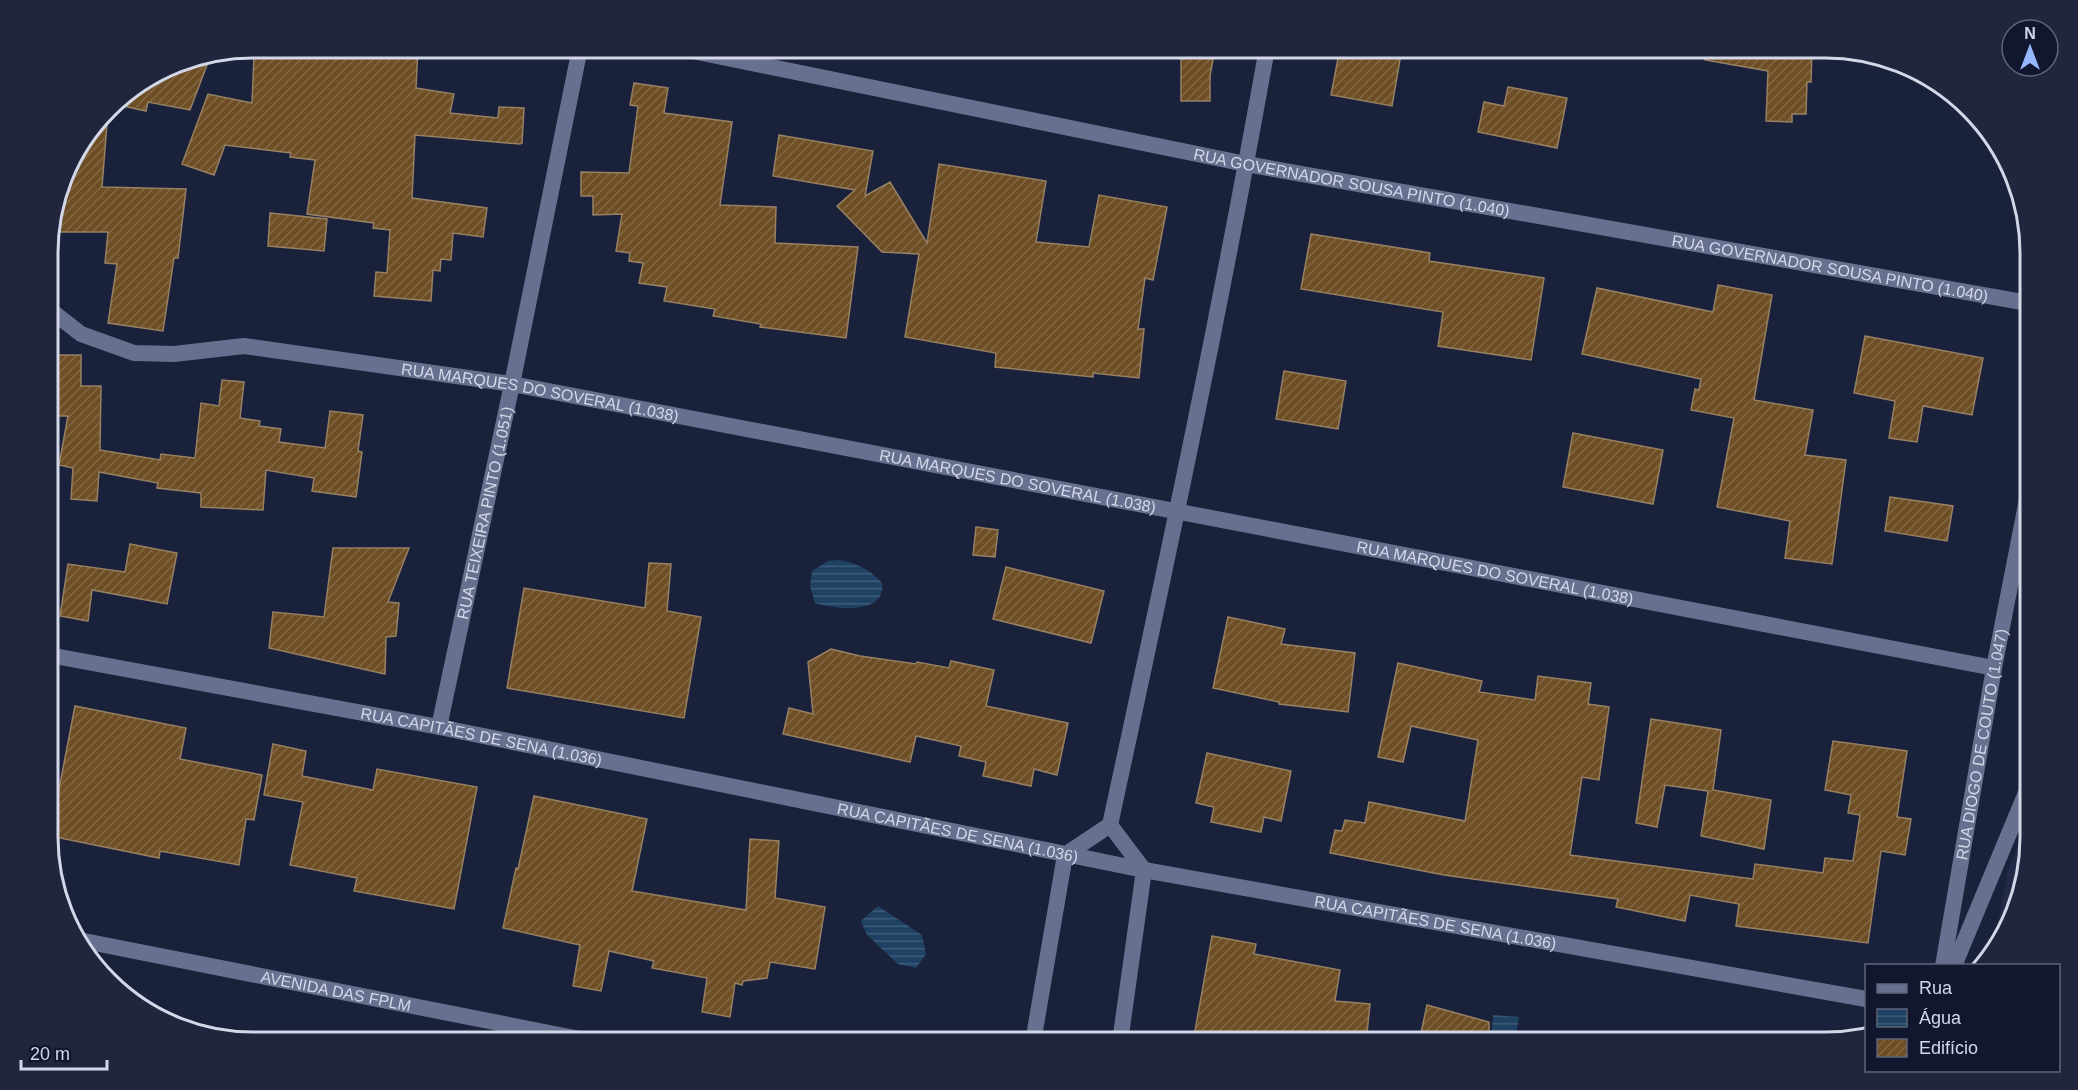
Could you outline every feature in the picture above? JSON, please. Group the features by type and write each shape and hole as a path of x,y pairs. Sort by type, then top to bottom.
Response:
{"street":[{"path":"1035,1032 1065,855 1110,825 1178,511 1265,58"},
{"name":"RUA TEIXEIRA PINTO (1.051)","path":"439,727 579,59"},
{"name":"RUA GOVERNADOR SOUSA PINTO (1.040)","path":"730,59 1246,164 2020,302"},
{"name":"RUA MARQUES DO SOVERAL (1.038)","path":"59,317 81,334 134,353 174,354 244,346 512,384 1994,668"},
{"name":"RUA DIOGO DE COUTO (1.047)","path":"1942,964 1994,668 2020,535"},
{"name":"RUA CAPITÃES DE SENA (1.036)","path":"58,657 439,727 1144,870 1865,999"},
{"path":"1955,964 2020,807"},
{"path":"1110,825 1144,870 1121,1031"},
{"name":"AVENIDA DAS FPLM","path":"89,942 543,1032"}],"shaded area":[{"path":"2020,840 2016,875 1998,925 2008,870"}],"water":[{"path":"839,560 862,567 882,583 881,594 876,601 857,608 815,603 810,586 812,571 828,561"},
{"path":"878,906 922,935 926,954 916,968 898,964 867,935 861,921"},
{"path":"1493,1015 1519,1017 1517,1031 1492,1031"}],"building":[{"path":"1181,58 1213,58 1210,76 1210,101 1181,101"},
{"path":"1338,58 1400,58 1392,106 1331,95"},
{"path":"1705,58 1812,58 1811,82 1807,82 1806,114 1792,114 1792,122 1766,121 1768,71 1705,60"},
{"path":"254,59 417,59 416,88 454,94 450,113 498,118 499,107 524,108 522,143 415,135 412,198 487,208 483,237 453,233 451,260 441,259 440,271 433,270 431,301 374,296 376,272 387,273 390,230 373,228 374,223 307,214 315,160 290,157 291,153 225,145 214,175 182,164 208,94 252,103"},
{"path":"207,64 190,110 148,102 146,111 126,107 145,91 167,79"},
{"path":"634,83 668,88 664,113 732,122 720,205 776,207 775,243 858,247 846,338 760,327 761,324 713,316 715,309 664,301 667,287 639,283 643,263 629,261 630,253 616,251 622,214 593,215 593,196 581,196 581,172 629,173 638,106 630,105"},
{"path":"1508,87 1567,98 1557,148 1478,132 1484,102 1504,106"},
{"path":"107,125 102,187 186,189 178,258 174,258 163,331 108,323 117,264 105,263 108,232 60,232 65,203 73,179 85,156"},
{"path":"779,135 873,151 865,196 890,182 927,243 939,164 1046,181 1036,242 1089,247 1099,195 1167,207 1153,280 1145,278 1138,329 1144,329 1139,378 1093,373 1093,377 995,367 996,353 905,337 919,254 882,252 837,206 855,190 773,176"},
{"path":"270,213 327,219 324,251 268,246"},
{"path":"1311,234 1430,253 1429,261 1544,278 1531,360 1438,346 1443,312 1301,289"},
{"path":"1718,285 1772,295 1754,400 1813,410 1805,455 1846,460 1832,564 1785,558 1790,521 1717,507 1734,418 1691,410 1695,389 1699,390 1701,379 1582,354 1597,288 1713,312"},
{"path":"1865,336 1983,358 1972,415 1923,406 1917,442 1889,438 1895,401 1854,393"},
{"path":"59,355 81,355 81,386 101,386 100,450 160,460 161,454 195,458 201,403 219,406 222,380 244,382 240,418 260,421 259,426 281,429 279,442 325,448 330,411 363,415 358,451 362,452 356,497 312,491 314,478 266,470 263,510 201,507 201,493 157,488 158,483 99,472 97,501 71,499 73,468 59,465 68,416 59,416"},
{"path":"1284,371 1346,381 1338,429 1276,419"},
{"path":"1573,433 1663,450 1653,504 1563,487"},
{"path":"1890,497 1953,506 1947,541 1885,531"},
{"path":"976,527 998,530 995,557 973,555"},
{"path":"130,544 177,553 167,604 92,590 88,621 60,616 68,564 125,572"},
{"path":"333,548 409,548 388,602 399,603 396,636 386,637 385,674 269,648 273,612 324,617"},
{"path":"649,563 671,564 667,611 701,617 684,718 507,688 524,588 645,608"},
{"path":"1006,567 1104,591 1091,643 993,619"},
{"path":"1228,617 1285,629 1281,644 1355,653 1348,712 1279,704 1279,702 1213,688"},
{"path":"831,649 860,656 916,664 917,662 949,668 951,661 994,670 986,706 1068,723 1057,775 1034,769 1031,786 983,776 986,762 959,756 961,746 916,736 910,762 783,734 789,708 813,714 808,662"},
{"path":"1398,663 1482,681 1479,692 1535,700 1538,676 1591,683 1588,704 1609,707 1599,780 1582,777 1570,855 1753,879 1755,864 1823,873 1825,858 1853,861 1860,815 1848,813 1851,795 1825,790 1833,741 1907,751 1897,817 1911,819 1905,855 1881,851 1868,943 1736,926 1739,904 1690,895 1685,921 1616,907 1618,899 1444,875 1330,853 1335,830 1342,831 1345,820 1365,823 1369,802 1465,821 1478,740 1411,726 1403,762 1378,757"},
{"path":"75,706 186,728 180,759 262,775 254,820 246,819 239,865 160,851 159,858 58,838 58,794"},
{"path":"1651,719 1721,730 1713,790 1771,800 1764,849 1701,836 1708,791 1665,785 1657,827 1636,823"},
{"path":"273,744 306,751 302,776 373,790 377,769 477,787 454,909 354,891 357,878 290,865 303,802 264,795"},
{"path":"1207,753 1291,771 1281,821 1264,817 1261,832 1211,822 1214,807 1196,803"},
{"path":"534,796 647,819 632,891 746,910 750,839 779,841 775,898 825,907 815,969 770,962 767,978 743,981 742,985 735,983 730,1017 702,1012 707,978 652,968 654,961 609,951 601,991 573,986 580,945 503,928"},
{"path":"1212,936 1256,944 1254,954 1340,970 1335,1001 1370,1004 1367,1031 1195,1031"},
{"path":"1427,1005 1489,1022 1489,1031 1421,1031"}]}
